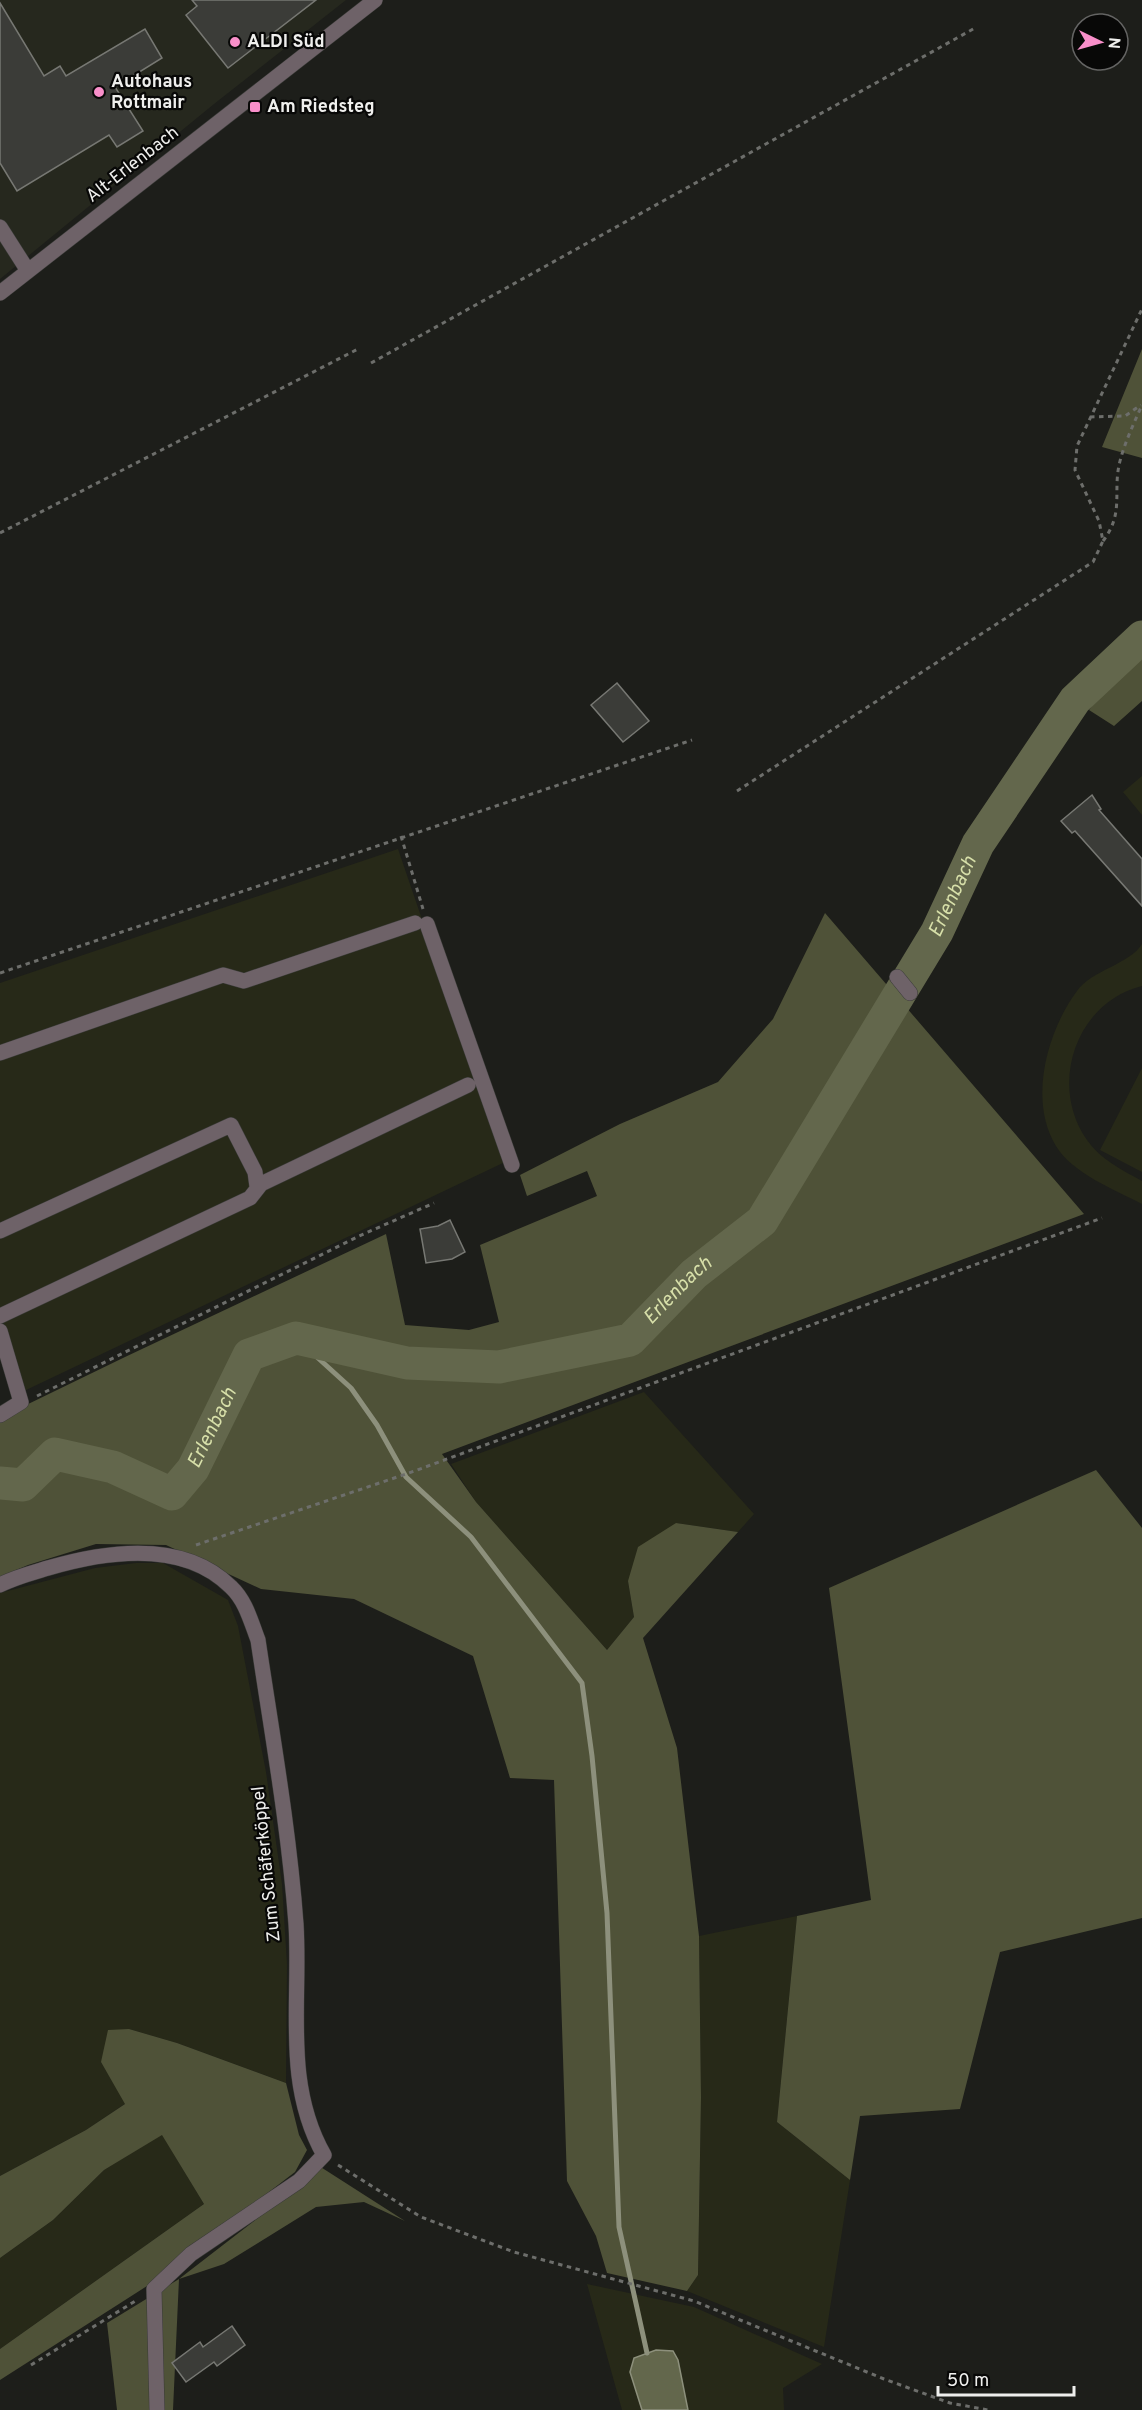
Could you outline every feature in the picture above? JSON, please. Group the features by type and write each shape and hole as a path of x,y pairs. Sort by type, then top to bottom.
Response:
{"street":[{"name":"Alt-Erlenbach","path":"0,293 375,0"},
{"path":"0,227 28,271"},
{"path":"0,1053 223,975 244,981 421,924 512,1165"},
{"path":"897,977 909,993"},
{"path":"0,1316 250,1198 257,1187 468,1085"},
{"path":"0,1232 231,1125 255,1172 257,1187"},
{"path":"0,1330 21,1402 0,1416"},
{"name":"Zum Schäferköppel","path":"0,1585 89,1556 129,1552 169,1554 208,1570 232,1587 248,1610 258,1640 286,1833 296,1926 295,2050 303,2106 313,2135 324,2155"},
{"path":"157,2410 154,2289 191,2254 299,2181 324,2155"}],"path":[{"path":"371,363 975,28"},
{"path":"1103,541 1099,521 1075,470 1077,446 1142,309"},
{"path":"0,533 358,349"},
{"path":"1090,417 1125,417 1142,405"},
{"path":"737,791 1093,562 1103,541 1112,529 1118,510 1119,463 1142,405"},
{"path":"0,972 692,740"},
{"path":"402,836 421,924"},
{"path":"21,1402 359,1236 434,1203"},
{"path":"169,1554 409,1473 1102,1218"},
{"path":"324,2155 421,2217 514,2252 615,2282 694,2301 884,2379 950,2403 988,2410"},
{"path":"31,2365 154,2289"}],"shaded area":[{"path":"0,0 346,0 214,104 0,279"},
{"path":"1142,349 1142,458 1102,447"},
{"path":"1142,640 1142,701 1114,726 1089,710"},
{"path":"1142,776 1142,815 1123,792"},
{"path":"398,849 505,1162 24,1391 0,1311 0,983"},
{"path":"825,913 1084,1214 442,1454 476,1502 607,1650 634,1617 628,1581 638,1547 676,1523 738,1532 643,1638 677,1748 699,1936 701,2097 698,2275 687,2291 607,2273 596,2236 567,2181 554,1780 510,1778 473,1656 354,1599 261,1589 166,1545 96,1544 28,1565 0,1577 0,1421 22,1407 125,1357 386,1234 405,1325 469,1330 499,1322 480,1245 597,1196 587,1171 527,1196 520,1175 620,1124 718,1082 773,1019"},
{"path":"1142,944 1142,986 1119,995 1100,1009 1085,1027 1075,1048 1070,1071 1070,1095 1075,1118 1092,1147 1112,1164 1142,1181 1142,1204 1083,1173 1063,1156 1048,1128 1043,1108 1042,1088 1050,1046 1057,1026 1077,991 1092,978 1129,957"},
{"path":"1142,1068 1142,1172 1100,1150"},
{"path":"644,1392 754,1514 738,1532 676,1523 628,1581 634,1617 607,1650 476,1502 451,1464"},
{"path":"1096,1470 1142,1528 1142,1918 1000,1952 960,2109 860,2116 850,2180 777,2122 797,1916 871,1900 829,1588"},
{"path":"136,1563 163,1563 228,1600 238,1626 266,1772 282,1884 287,1964 286,2083 177,2043 129,2029 101,2062 126,2103 86,2130 0,2176 0,1593 95,1568"},
{"path":"797,1916 777,2122 850,2180 824,2347 687,2291 698,2275 701,2097 699,1936"},
{"path":"129,2029 177,2043 286,2083 299,2135 307,2150 295,2172 147,2286 0,2380 0,2349 204,2204 162,2135 104,2170 53,2220 0,2258 0,2176 86,2130 125,2104 101,2062 108,2030"},
{"path":"162,2134 204,2204 0,2349 0,2258 53,2220 104,2170"},
{"path":"316,2164 405,2221 364,2202 316,2207 224,2264 179,2279 298,2187"},
{"path":"179,2279 173,2410 117,2410 107,2323"},
{"path":"587,2284 694,2307 822,2364 783,2388 784,2410 688,2410 678,2360 635,2358 631,2372 642,2410 622,2410"},
{"path":"656,2350 673,2351 678,2360 688,2410 642,2410 630,2372 634,2358"}],"building":[{"name":"ALDI Süd","path":"192,0 316,0 228,68 186,15 197,6"},
{"path":"0,3 44,76 60,66 66,76 145,29 162,58 115,87 143,131 117,147 109,135 17,191 0,163"},
{"path":"617,683 649,721 623,742 591,705"},
{"path":"1092,795 1101,809 1099,810 1142,859 1142,906 1075,831 1072,833 1061,821"},
{"path":"450,1220 465,1252 452,1259 426,1263 420,1229 438,1226"},
{"path":"232,2326 245,2345 217,2366 214,2362 186,2382 172,2363 200,2342 203,2347"}],"waterway":[{"name":"Erlenbach","path":"0,1483 23,1485 55,1454 113,1467 172,1494 193,1469 249,1355 296,1338 407,1363 499,1367 630,1340 694,1274 762,1221 937,932 978,844 1075,700 1142,637"},
{"path":"296,1338 351,1388 377,1425 406,1477 471,1537 582,1683 592,1756 607,1913 619,2227 647,2353"}],"place":[{"name":"ALDI Süd","path":"235,42"},
{"name":"Autohaus Rottmair","path":"99,92"},
{"name":"Am Riedsteg","path":"255,107"}]}
